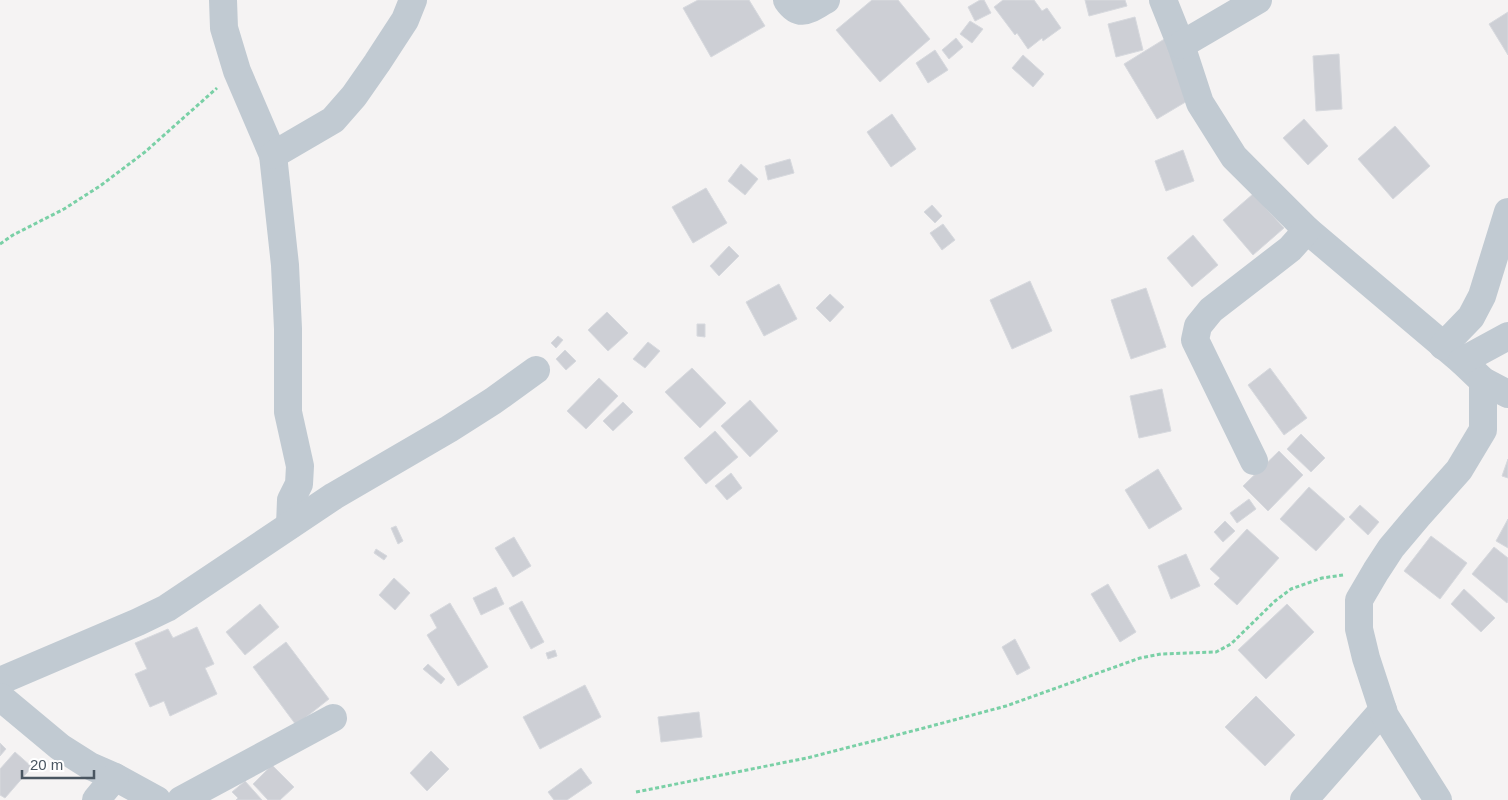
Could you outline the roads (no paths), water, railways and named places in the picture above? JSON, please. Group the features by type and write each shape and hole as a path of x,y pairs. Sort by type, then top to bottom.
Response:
{"street":[{"path":"223,0 224,28 237,71 273,155 286,265 288,412 300,466 299,484 292,500 290,525"},
{"path":"273,155 333,120 354,96 377,63 405,20 413,0"},
{"path":"787,0 798,11 805,11 826,0"},
{"path":"1163,0 1181,45 1200,103 1234,157 1307,230 1484,381 1508,394"},
{"path":"1181,45 1258,0"},
{"path":"1453,354 1482,296 1508,212"},
{"path":"1254,461 1195,340 1198,326 1211,310 1290,249 1307,230"},
{"path":"1453,354 1508,336"},
{"path":"0,681 167,608 334,496 449,430 536,370"},
{"path":"1438,800 1385,716 1366,658 1359,629 1360,600 1376,571 1418,516 1459,470 1484,430 1484,381"},
{"path":"0,697 60,747 90,766 115,777 157,800"},
{"path":"1304,800 1383,710"},
{"path":"181,800 333,718"},
{"path":"96,800 115,777"}]}
